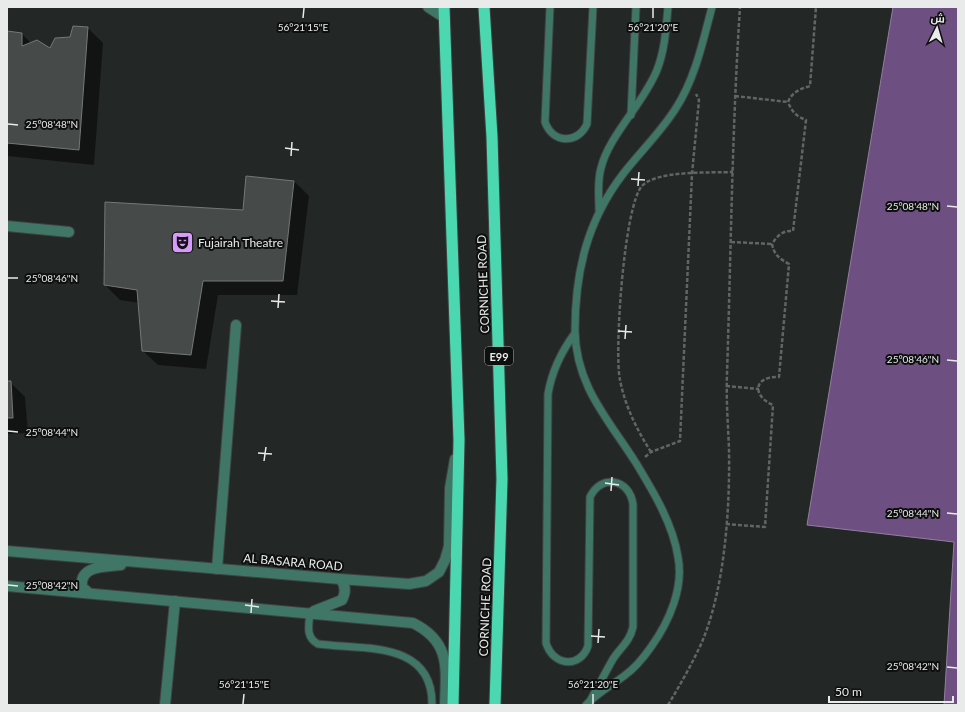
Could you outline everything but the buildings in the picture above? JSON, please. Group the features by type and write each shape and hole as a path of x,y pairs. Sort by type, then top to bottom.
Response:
{"highway":[{"name":"CORNICHE ROAD","path":"484,7 492,137 502,479 495,705"},
{"path":"444,12 459,440 453,705"}],"street":[{"path":"428,7 444,12"},
{"path":"7,226 69,232"},
{"path":"217,569 236,325"},
{"name":"AL BASARA ROAD","path":"7,551 409,584 426,581 439,572 445,560 449,546 450,488 459,440"},
{"path":"89,593 82,587 81,580 83,575 88,570 143,562"},
{"path":"310,612 342,600 345,591 343,582 340,579"},
{"path":"7,586 398,620 413,623 426,630 437,640 444,654 446,669 445,705"},
{"path":"165,705 175,601"}],"lane":[{"path":"550,7 546,122 548,129 552,134 565,139 572,139 579,136 587,124 593,7"},
{"path":"631,115 636,7"},
{"path":"599,210 598,182 601,167 607,152 658,70 664,46 668,7"},
{"path":"588,703 627,674 651,648 668,618 678,588 679,558 666,519 636,464 596,404 581,372 575,332 578,292 584,247 599,210 622,176 676,108 689,81 703,42 712,7"},
{"path":"575,332 554,366 548,394 546,643 552,656 558,660 565,662 577,660 586,652 588,646 590,497 593,491 603,483 617,482 628,490 633,504 633,627 631,635 625,646 614,658 588,703"},
{"path":"310,612 308,632 313,642 318,644 395,652 408,657 419,666 426,677 431,690 432,705"}],"path":[{"path":"668,705 702,642 716,596 724,552 729,449 726,386 735,96 740,7"},
{"path":"726,524 765,527 773,405 766,402 760,396 758,390 760,382 765,378 779,377 789,264 780,259 773,252 772,244 778,235 788,231 793,231 806,120 797,117 792,112 788,102 790,96 810,86 816,7"},
{"path":"636,464 651,452 680,441 692,174 699,100 689,81"},
{"path":"735,96 788,102"},
{"path":"651,452 636,427 620,380 622,280 629,221 642,186 654,178 673,174 733,172"},
{"path":"731,242 772,244"},
{"path":"726,386 758,390"}],"shaded area":[{"path":"893,7 958,7 958,705 944,705 954,542 807,525"}],"place":[{"name":"Fujairah Theatre","path":"183,242"}]}
